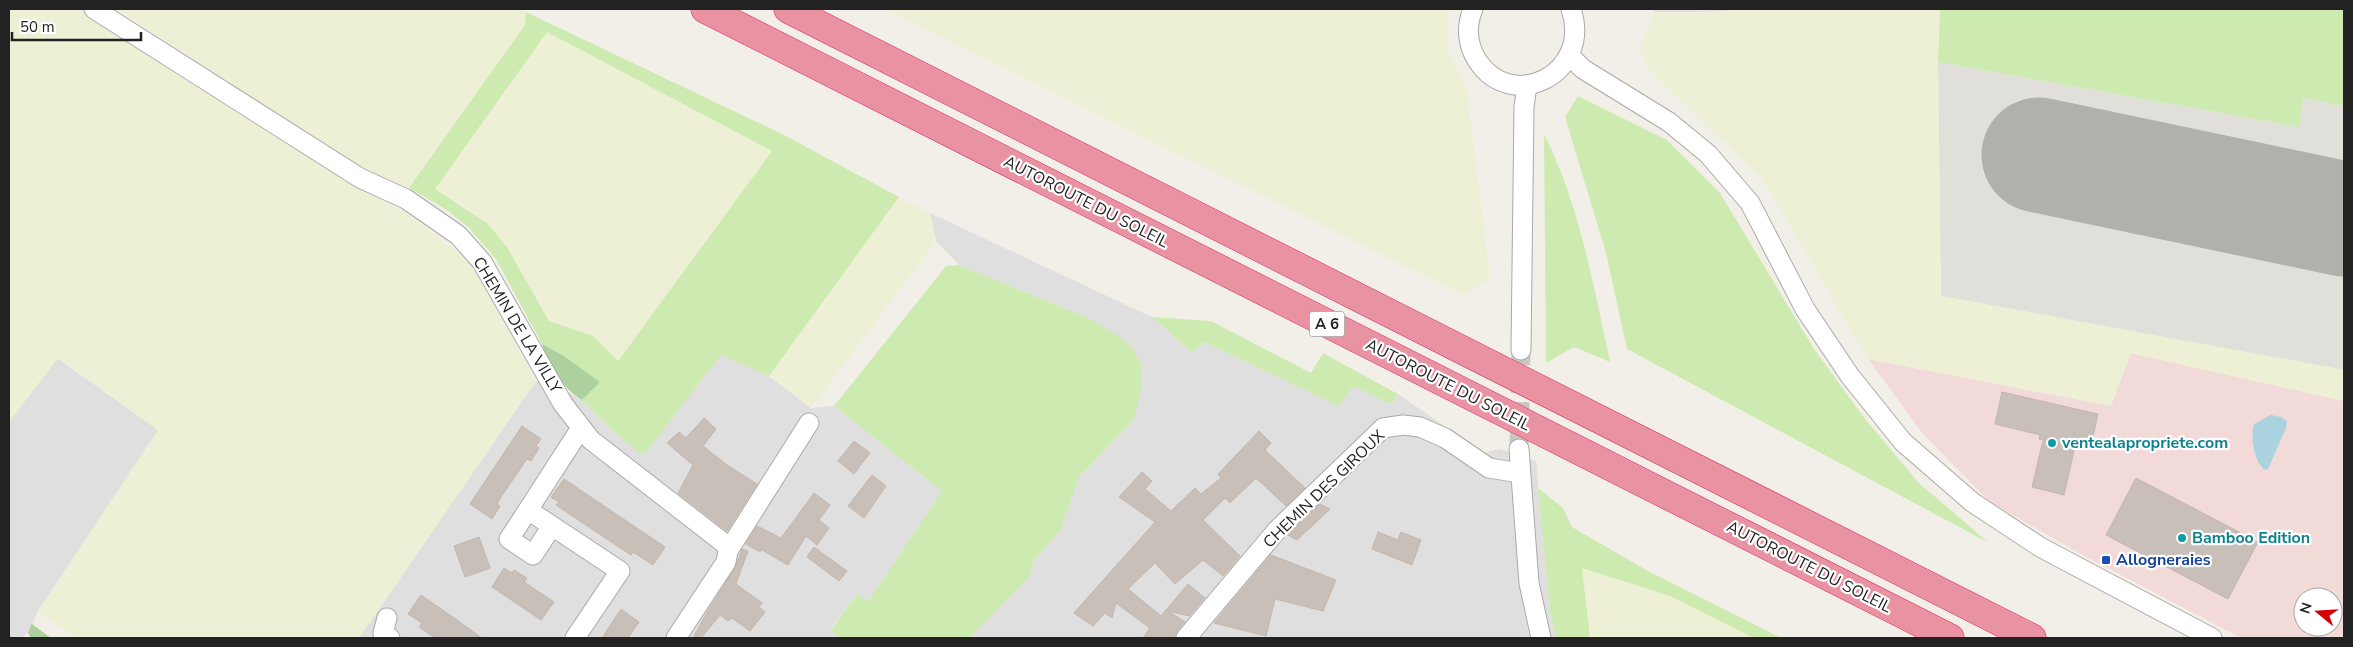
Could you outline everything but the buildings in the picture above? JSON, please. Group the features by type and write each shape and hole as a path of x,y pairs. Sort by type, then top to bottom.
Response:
{"highway":[{"name":"AUTOROUTE DU SOLEIL","path":"705,9 1950,638"},
{"name":"A 6","path":"788,9 2032,638"}],"street":[{"name":"CHEMIN DE LA VILLY","path":"94,9 360,178 406,199 458,234 482,262 563,404 592,440 726,544 728,551"},
{"path":"1473,9 1469,19 1468,36 1472,52 1481,67 1494,78 1510,84 1526,85 1544,80 1559,70 1570,56 1576,40 1576,22 1571,9"},
{"path":"1570,56 1583,69 1669,122 1714,161 1750,203 1805,309 1850,376 1903,442 1972,502 2040,547 2212,638"},
{"path":"1522,350 1524,108 1526,85"},
{"path":"676,638 726,562 728,551 809,423"},
{"name":"CHEMIN DES GIROUX","path":"1186,638 1278,529 1383,428 1403,425 1420,427 1444,438 1489,468 1520,473"},
{"path":"552,526 533,555 509,539 582,428"},
{"path":"1520,449 1520,473 1529,583 1540,638"},
{"path":"528,510 620,571 575,638"},
{"path":"387,618 383,634 390,638"}],"shaded area":[{"path":"1651,9 1764,9 1655,12"},
{"path":"1938,62 2300,127 2303,98 2344,106 2344,370 1941,296"},
{"path":"930,213 1152,317 1192,353 1204,342 1339,406 1353,386 1391,404 1398,394 1484,453 1499,449 1536,461 1550,610 1556,638 970,638 1029,577 1034,561 1061,529 1079,477 1134,419 1084,316 959,265 936,241"},
{"path":"2131,353 2344,401 2344,638 2241,638 2081,554 1990,502 1923,434 1868,359 2111,406"},
{"path":"721,355 769,376 811,408 834,406 942,491 868,602 857,594 831,629 840,638 359,638 536,381 570,393 582,400 613,431 643,455"},
{"path":"57,358 158,430 38,611 28,633 21,638 9,638 9,422"}],"green space":[{"path":"9,9 79,9 354,184 415,219 471,264 536,381 359,638 76,638 38,611 158,430 58,358 9,422"},
{"path":"116,9 520,9 526,12 526,25 409,188 353,163"},
{"path":"886,9 1450,9 1448,13 1447,47 1467,92 1490,278 1463,295"},
{"path":"1764,9 1940,9 1938,62 1941,296 2344,370 2344,401 2131,353 2111,406 1868,359 1762,178 1652,73 1639,50 1655,12"},
{"path":"1940,9 2344,9 2344,106 2303,98 2300,127 1938,62"},
{"path":"526,12 786,136 899,197 769,376 721,355 643,456 613,431 582,400 600,382 564,356 542,344 496,259 468,227 447,210 409,188 525,25","holes":["547,32 772,151 618,361 593,336 549,321 507,247 488,224 435,189"]},
{"path":"547,32 772,151 618,361 593,336 549,321 507,247 488,224 435,189"},
{"path":"1578,96 1667,140 1720,193 1814,349 1865,419 1919,483 1989,543 1627,349 1606,253 1565,117"},
{"path":"1544,134 1567,188 1576,217 1610,362 1574,347 1546,363"},
{"path":"899,197 930,213 936,241 811,408 769,376"},
{"path":"959,265 1084,316 1117,335 1131,346 1141,364 1141,390 1134,419 1079,477 1061,529 1034,561 1029,577 970,638 840,638 831,630 857,594 868,602 942,491 834,406 946,266"},
{"path":"1152,317 1211,321 1311,373 1323,353 1398,394 1391,404 1353,386 1339,406 1204,342 1192,353"},
{"path":"542,344 564,356 600,382 582,400 569,390 557,376"},
{"path":"1538,488 1563,508 1572,527 1648,571 1781,638 1754,638 1670,596 1582,568 1590,638 1556,638 1550,610"},
{"path":"1581,568 1670,596 1754,638 1590,638"},
{"path":"32,623 51,638 31,638 28,633"}],"water":[{"path":"2271,415 2281,417 2287,421 2286,428 2268,469 2265,470 2256,455 2253,429 2254,424"}],"runway":[{"path":"2039,155 2344,219"}],"tunnel":[{"path":"1519,449 1521,350"}],"place":[{"name":"ventealapropriete.com","path":"2052,443"},
{"name":"Bamboo Edition","path":"2182,538"},
{"name":"Allogneraies","path":"2106,560"}]}
